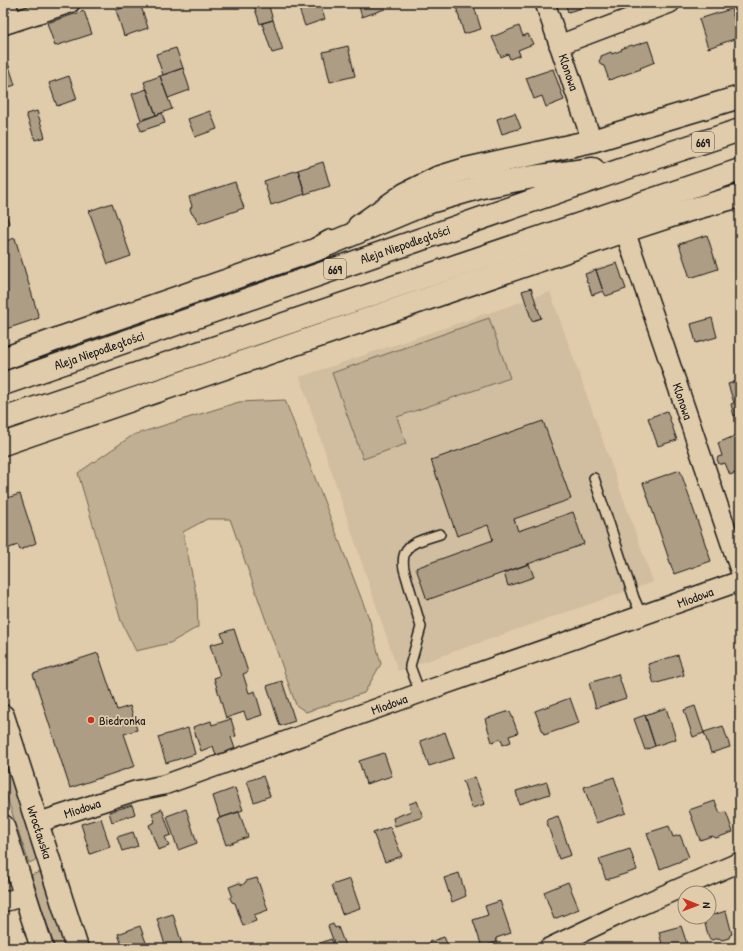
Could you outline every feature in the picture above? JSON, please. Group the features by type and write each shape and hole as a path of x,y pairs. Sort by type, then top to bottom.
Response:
{"main road":[{"path":"315,250 360,226 406,194 437,178 466,169 592,141 740,97"},
{"name":"Aleja Niepodległości","path":"3,384 740,130"},
{"path":"3,359 315,250 430,202 482,187 533,177 584,171 667,154"},
{"path":"3,419 740,170"},
{"path":"672,193 740,178"},
{"path":"3,444 625,231 686,211 740,196"},
{"name":"Wrocławska","path":"3,716 77,948"},
{"path":"3,826 42,948"}],"street":[{"path":"11,16 70,3"},
{"name":"Klonowa","path":"545,3 592,141"},
{"path":"559,45 670,3"},
{"name":"Klonowa","path":"625,231 740,570"},
{"name":"Miodowa","path":"37,823 135,791 164,784 740,581"},
{"path":"550,948 616,916 740,862"},
{"path":"3,902 25,896"}],"lane":[{"path":"594,478 633,594 642,616"},
{"path":"420,693 410,666 421,627 402,561 404,552 411,544 440,534"}],"shaded area":[{"path":"550,292 653,582 398,671 300,377"},
{"path":"489,318 510,378 397,417 406,444 363,459 332,373"},
{"path":"285,400 370,621 381,664 364,693 306,712 296,705 230,519 207,519 183,532 197,598 198,627 170,643 136,651 121,621 78,473 133,435 239,402"},
{"path":"3,750 38,859 29,863 3,786"},
{"path":"43,871 68,948 55,948 31,875"},
{"path":"4,932 10,948 3,948"}],"building":[{"path":"140,3 148,28 124,36 116,10"},
{"path":"253,3 268,3 273,20 260,24"},
{"path":"297,3 319,3 325,19 305,26"},
{"path":"358,3 384,3 385,9 362,17"},
{"path":"455,3 473,3 481,29 464,34"},
{"path":"565,3 584,3 585,7 568,12"},
{"path":"731,9 740,37 708,48 699,19"},
{"path":"84,11 92,34 55,46 47,23"},
{"path":"273,20 283,50 272,53 262,23"},
{"path":"519,26 523,36 528,34 533,44 518,50 520,55 510,59 508,54 501,57 492,37"},
{"path":"648,41 655,62 640,68 641,69 609,80 604,66 601,65 599,61 601,56 611,52 612,54 632,45 633,46"},
{"path":"348,46 355,76 330,82 323,52"},
{"path":"176,48 183,68 163,75 156,54"},
{"path":"8,63 15,85 3,89 3,64"},
{"path":"183,68 190,90 168,98 160,76"},
{"path":"553,69 564,100 546,107 542,96 534,99 526,78"},
{"path":"69,76 77,99 57,106 49,83"},
{"path":"160,76 172,109 156,115 144,82"},
{"path":"147,89 156,115 141,120 132,94"},
{"path":"37,111 45,137 35,140 26,114"},
{"path":"210,111 217,129 195,137 188,119"},
{"path":"162,113 165,123 141,131 138,122"},
{"path":"515,113 521,128 502,134 497,119"},
{"path":"323,162 330,186 305,194 298,170"},
{"path":"298,170 305,194 271,205 264,181"},
{"path":"235,182 244,208 198,224 190,209 192,206 189,197"},
{"path":"112,203 131,256 108,264 89,211"},
{"path":"3,205 9,223 3,226"},
{"path":"707,235 718,269 690,278 679,244"},
{"path":"15,238 39,318 3,330 3,242"},
{"path":"617,263 626,289 606,296 596,270"},
{"path":"596,270 603,291 592,295 586,281 585,274"},
{"path":"531,288 541,318 532,321 522,291"},
{"path":"712,318 717,337 696,343 691,324"},
{"path":"740,376 740,414 734,416 731,404 734,403 728,384 737,381 736,377"},
{"path":"667,411 677,440 658,446 648,418"},
{"path":"543,421 571,499 514,519 518,531 573,512 584,544 427,600 416,568 493,540 488,525 457,536 431,460"},
{"path":"739,434 740,471 730,475 725,463 719,464 717,459 718,457 722,456 718,443"},
{"path":"680,470 711,561 674,574 643,483"},
{"path":"20,494 36,543 20,550 18,545 3,550 3,499"},
{"path":"529,564 534,577 508,586 504,573"},
{"path":"234,629 248,672 243,674 249,693 255,691 262,715 247,720 244,712 226,718 214,678 220,676 210,645 224,641 221,633"},
{"name":"Biedronka","path":"98,653 117,710 130,706 137,730 124,734 135,766 70,788 33,674"},
{"path":"678,655 684,675 654,684 648,664"},
{"path":"618,674 626,698 596,708 589,683"},
{"path":"282,681 295,721 280,726 267,686"},
{"path":"570,698 579,723 544,735 535,711"},
{"path":"695,706 704,733 693,737 684,710"},
{"path":"666,708 676,739 655,746 645,715"},
{"path":"510,711 518,733 509,736 511,742 503,745 501,739 492,742 485,719"},
{"path":"645,715 655,746 645,750 634,719"},
{"path":"231,719 236,736 231,737 235,749 216,755 213,746 201,751 193,727 211,721 212,725"},
{"path":"723,726 730,747 711,753 704,732"},
{"path":"188,728 195,754 166,763 158,737"},
{"path":"445,732 454,758 429,766 420,741"},
{"path":"384,753 392,776 366,784 359,761"},
{"path":"263,776 270,796 254,802 247,781"},
{"path":"475,777 485,804 472,808 463,781"},
{"path":"614,777 626,813 596,823 584,787"},
{"path":"547,782 550,794 519,804 516,791"},
{"path":"235,788 243,810 220,818 213,796"},
{"path":"417,801 423,817 395,826 393,818 411,811 409,804"},
{"path":"715,801 720,813 726,812 733,832 716,838 712,836 700,840 689,810"},
{"path":"132,805 135,814 112,822 109,812"},
{"path":"162,809 171,835 165,837 169,846 158,850 149,825 155,822 152,813"},
{"path":"186,809 197,843 178,850 167,816"},
{"path":"239,812 248,837 226,845 217,819"},
{"path":"558,816 571,855 559,859 546,820"},
{"path":"101,818 110,847 90,854 81,824"},
{"path":"669,826 673,837 680,835 689,857 660,869 647,833"},
{"path":"390,827 402,856 385,862 373,833"},
{"path":"133,832 138,846 122,851 117,837"},
{"path":"630,849 637,870 606,880 599,859"},
{"path":"459,873 466,896 452,902 444,878"},
{"path":"257,878 268,910 254,915 256,921 243,926 235,903 232,902 230,898 232,895 229,887 239,883 242,885 246,881"},
{"path":"350,879 360,908 342,914 332,885"},
{"path":"568,882 579,909 554,919 544,892"},
{"path":"500,901 511,933 496,938 497,942 482,947 473,920 488,915 485,906"},
{"path":"726,911 732,934 729,938 722,940 719,938 712,940 709,938 705,925 717,925 717,914"},
{"path":"173,914 183,948 166,948 157,919"},
{"path":"333,924 335,928 338,927 346,948 336,948 328,926"},
{"path":"140,926 148,948 123,948 118,934"},
{"path":"681,926 687,944 679,946 680,948 663,948 659,932"},
{"path":"444,937 449,948 431,948 429,942"},
{"path":"331,939 335,948 317,948 316,945"}],"place":[{"name":"Biedronka","path":"91,720"}]}
